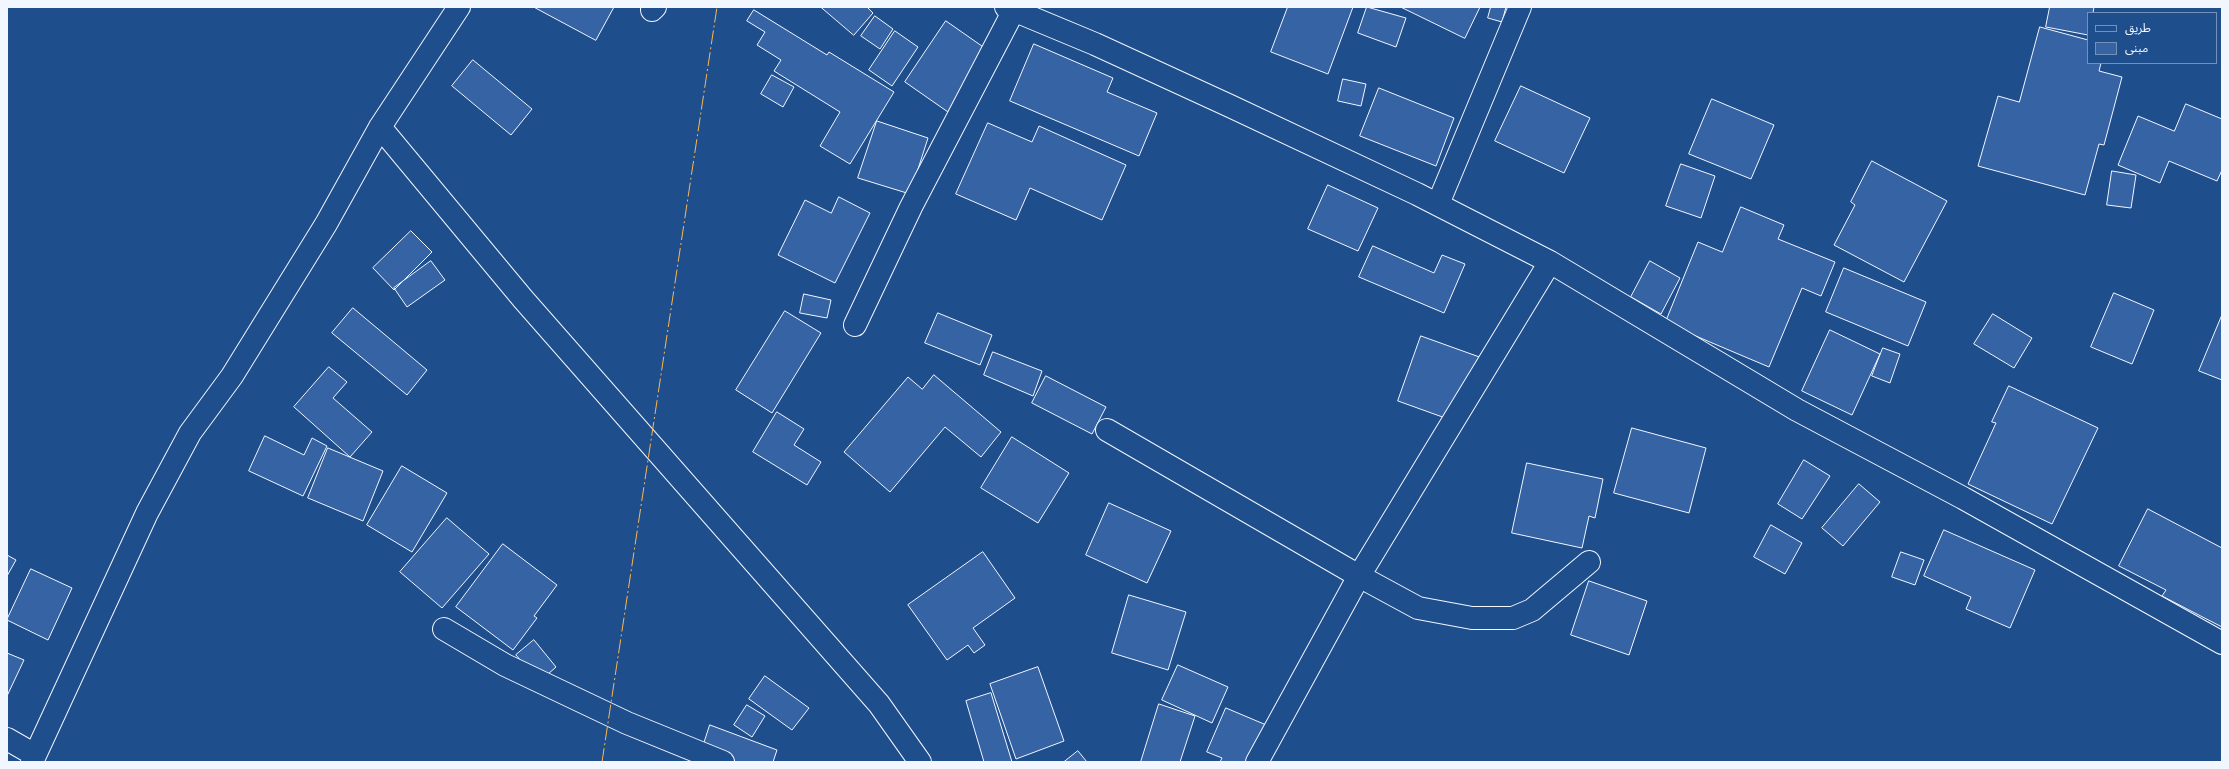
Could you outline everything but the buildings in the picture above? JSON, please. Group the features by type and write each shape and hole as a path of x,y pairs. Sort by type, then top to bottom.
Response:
{"street":[{"path":"7,739 33,758 147,513 190,433 236,370 326,224 380,128 459,7"},
{"path":"1438,204 1520,7"},
{"path":"855,325 911,207 1010,9 1230,106 1438,204 1550,262 1796,410 1963,498 2222,643"},
{"path":"380,128 523,299 879,704 920,762"},
{"path":"1257,762 1360,576 1550,262"},
{"path":"1107,430 1418,608 1472,618 1513,618 1532,610 1589,562"},
{"path":"444,629 505,665 627,722 724,762"}],"power":[{"path":"602,762 717,7"}]}
